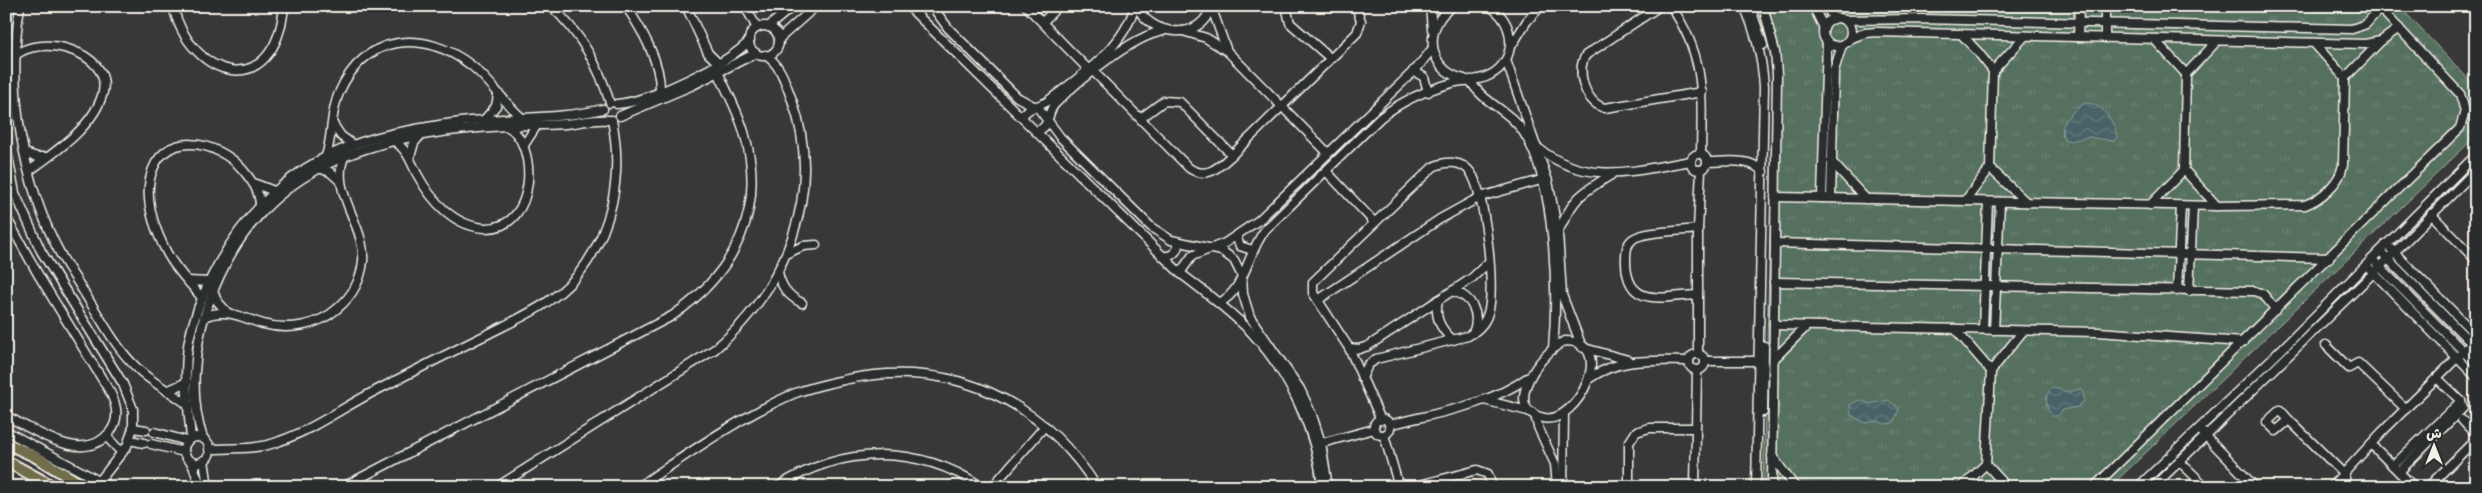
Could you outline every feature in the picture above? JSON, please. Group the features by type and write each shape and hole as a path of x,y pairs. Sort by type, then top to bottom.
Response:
{"main road":[{"path":"6,443 36,457 85,487"},
{"path":"6,460 54,487"}],"street":[{"path":"20,6 16,31 16,102 29,171 58,249 115,342 135,367 188,405"},
{"path":"173,6 181,28 190,41 212,62 233,71 255,67 272,52 280,30 284,6"},
{"path":"210,449 255,448 288,438 376,390 536,310 567,287 583,268 596,246 610,210 616,183 618,151 613,119 620,108 613,103 591,55 572,28 551,6"},
{"path":"626,6 639,28 658,71 672,87"},
{"path":"686,6 708,53 718,63"},
{"path":"745,6 757,28"},
{"path":"757,28 768,27 793,6"},
{"path":"765,56 777,48 779,39 816,6"},
{"path":"908,6 1163,256 1219,303 1262,345 1293,392 1318,444 1322,487"},
{"path":"932,6 948,28 1017,97 1036,106 1048,122 1151,227 1178,243 1222,251 1231,256 1242,276 1246,306 1258,330 1300,389 1318,444 1328,487"},
{"path":"1026,6 1141,118 1189,168 1199,174 1211,172 1232,155 1357,33 1360,27 1360,14 1356,6"},
{"path":"1043,22 1058,6"},
{"path":"1037,131 1044,128 1048,122 1054,105 1117,43 1129,23 1136,6"},
{"path":"1136,6 1145,19 1163,30"},
{"path":"1022,117 1028,110 1048,100 1146,35 1163,30 1183,30 1194,27 1205,19 1211,6"},
{"path":"1211,6 1227,51"},
{"path":"1286,6 1290,23 1330,58"},
{"path":"1430,6 1433,48 1437,60 1445,70 1456,77 1470,80 1479,94 1506,112 1520,126 1532,149 1541,180 1552,242 1555,290 1553,349"},
{"path":"1432,33 1440,17 1453,6"},
{"path":"1489,6 1502,16 1508,26 1511,38 1510,50"},
{"path":"1219,303 1234,293 1252,250 1270,225 1386,114 1405,102 1428,92 1489,76 1506,60 1527,21 1541,6"},
{"path":"1660,6 1586,55 1580,66 1580,73 1592,98 1597,105 1605,108 1702,92"},
{"path":"1671,6 1692,44 1701,76 1701,153"},
{"path":"1744,6 1762,60 1765,151"},
{"path":"1750,6 1760,34 1768,75 1764,172 1761,487"},
{"path":"1763,6 1775,52 1777,74 1772,487"},
{"path":"1813,6 1824,28 1827,41 1822,198"},
{"path":"1826,6 1834,19"},
{"path":"2078,38 2079,6"},
{"path":"2105,6 2105,38"},
{"path":"1824,28 1828,22 1834,19 1921,19 2352,29 2366,24 2379,7 2460,94 2465,111 2462,123 2445,145 2094,487"},
{"path":"1904,19 1907,26 1905,33"},
{"path":"1921,19 1921,33"},
{"path":"1844,20 1850,28 1849,39"},
{"path":"768,27 776,33 779,39"},
{"path":"2259,27 2260,42"},
{"path":"2274,27 2274,42"},
{"path":"184,452 189,440 187,382 204,317 225,258 261,214 298,177 369,143 410,130 537,125 603,109 613,103 631,102 692,82 707,69 739,50 750,40 757,28"},
{"path":"1776,197 2181,206 2305,205 2314,202 2335,182 2343,165 2345,78 2380,41 2398,28"},
{"path":"1183,30 1206,38 1227,51 1328,153"},
{"path":"16,31 22,40 31,46 56,47 88,56 95,63 104,81 100,100 84,127 29,171"},
{"path":"1831,198 1834,71 1842,45 1849,39 1869,33 2369,44 2380,41"},
{"path":"1961,34 1993,71 1990,168 1965,201"},
{"path":"1993,71 2025,36"},
{"path":"750,40 756,53"},
{"path":"2154,40 2186,74"},
{"path":"1827,41 1832,45 1842,45"},
{"path":"2150,205 2184,170 2186,74 2217,41"},
{"path":"326,156 337,98 352,70 372,52 397,42 424,43 454,54 482,75 498,95 522,118"},
{"path":"2314,43 2345,78"},
{"path":"15,56 31,46"},
{"path":"1180,272 1192,256 1236,236 1259,220 1413,71 1433,48"},
{"path":"707,69 708,53"},
{"path":"210,449 203,438 196,401 191,332 209,282 260,204 274,191 298,177 326,156 352,144 420,136 484,120 522,118 553,121 613,119 756,53 765,56 775,63 784,78 795,110 801,142 801,196 797,221 786,254 778,272 755,309 715,349 497,487"},
{"path":"1506,60 1512,83 1538,148 1552,195 1558,233 1564,302 1583,348 1590,357 1592,366 1590,378"},
{"path":"658,71 660,91"},
{"path":"1413,71 1424,77 1427,82 1428,92"},
{"path":"343,487 672,316 687,306 712,282 728,262 740,238 748,213 752,186 750,157 744,130 718,72"},
{"path":"484,120 496,106 498,95"},
{"path":"1141,118 1161,102 1177,100 1186,106 1232,155"},
{"path":"603,109 603,114 613,119"},
{"path":"333,124 341,136 352,144"},
{"path":"524,145 537,125"},
{"path":"393,140 410,157 429,193 454,218 475,226 498,227 508,222 523,206 527,180 524,145 515,132 506,126"},
{"path":"410,157 414,143 420,136"},
{"path":"202,298 178,270 167,252 154,222 150,180 158,161 174,148 184,144 204,145 232,159 253,183 260,204"},
{"path":"6,146 9,184 44,258 126,390 133,409 133,428 130,440 97,484 6,430"},
{"path":"1538,148 1560,163 1586,172 1613,174 1691,161"},
{"path":"1749,162 1765,151"},
{"path":"25,153 46,157"},
{"path":"1701,153 1693,156 1691,161 1694,168 1701,170"},
{"path":"1701,153 1708,162"},
{"path":"204,317 218,312 227,312 270,326 296,326 321,319 346,300 360,273 363,245 340,180 345,155"},
{"path":"2138,487 2476,155"},
{"path":"1831,161 1866,199"},
{"path":"1708,162 1749,162 1764,172"},
{"path":"1698,353 1696,295 1701,170 1708,162"},
{"path":"1362,378 1368,365 1376,359 1473,333 1484,322 1490,308 1489,262 1480,197 1470,172 1458,164 1444,163 1433,167 1316,278 1312,288 1349,348 1362,378 1381,420"},
{"path":"319,168 330,172 340,180"},
{"path":"1990,168 2026,202"},
{"path":"2184,170 2217,206"},
{"path":"2153,487 2395,252 2476,170"},
{"path":"1326,171 1374,222"},
{"path":"1558,233 1577,198 1585,190 1613,174"},
{"path":"1318,300 1440,219 1480,197 1541,180"},
{"path":"253,183 274,191"},
{"path":"1983,329 1988,202"},
{"path":"1994,330 2000,202"},
{"path":"2177,291 2181,206"},
{"path":"2189,291 2192,206"},
{"path":"2431,214 2476,260"},
{"path":"6,217 39,276 115,402 116,419 106,436 95,445 72,446 6,416"},
{"path":"1696,295 1646,296 1637,293 1627,280 1626,255 1629,244 1638,236 1698,229"},
{"path":"1236,236 1242,248 1252,250"},
{"path":"1163,256 1172,254 1178,243"},
{"path":"1775,243 2329,258"},
{"path":"2386,244 2476,335"},
{"path":"786,254 797,248 816,245"},
{"path":"2469,253 2476,247"},
{"path":"2332,487 2371,444 2474,343 2379,250"},
{"path":"2368,261 2460,355 2476,377"},
{"path":"1349,348 1359,349 1368,346 1472,278 1489,262"},
{"path":"778,272 783,288 802,303"},
{"path":"188,281 209,282"},
{"path":"1774,282 2257,292 2266,296 2276,310"},
{"path":"213,291 217,301 227,312"},
{"path":"1452,291 1464,296 1473,307 1476,320 1473,333"},
{"path":"1438,300 1436,313 1438,322 1452,340"},
{"path":"1234,317 1237,310 1246,306"},
{"path":"1774,325 1983,329 2164,336 2244,342"},
{"path":"1774,359 1807,326"},
{"path":"1955,328 1991,371"},
{"path":"1962,487 1986,464 1991,371 2023,331"},
{"path":"1557,487 1555,464 1533,413 1525,403 1523,395 1526,384 1553,349 1565,341 1571,341 1583,348 1632,361"},
{"path":"2326,345 2349,368 2358,363 2406,409"},
{"path":"1698,353 1705,360 1704,367 1697,370 1692,368 1689,361 1690,356 1698,353"},
{"path":"2460,355 2476,364"},
{"path":"1705,360 1761,361"},
{"path":"1484,400 1550,419 1564,413 1590,378 1610,366 1632,361 1689,361"},
{"path":"1756,487 1761,361"},
{"path":"1695,487 1697,370"},
{"path":"638,487 754,412 795,393 863,376 910,373 969,383 1015,404 1045,426 1081,461 1097,487"},
{"path":"1389,425 1484,400 1509,390 1531,376"},
{"path":"2399,472 2462,410 2464,404 2437,378"},
{"path":"167,391 187,382"},
{"path":"2393,466 2461,401"},
{"path":"1563,487 1564,413"},
{"path":"1374,430 1375,423 1381,420 1389,425"},
{"path":"2289,420 2344,474 2347,487"},
{"path":"2428,487 2474,441 2474,434 2462,420"},
{"path":"1384,435 1388,432 1389,425"},
{"path":"777,487 816,466 852,458 883,455 932,462 962,474 983,487 994,486 1045,426"},
{"path":"133,428 189,440 203,438"},
{"path":"1629,487 1628,443 1636,432 1649,428 1695,428"},
{"path":"2199,429 2255,487"},
{"path":"1318,444 1374,430"},
{"path":"1374,430 1377,434 1384,435"},
{"path":"1384,435 1399,487"},
{"path":"106,436 122,453"},
{"path":"130,440 184,452 191,461 201,487"},
{"path":"2371,444 2414,487"},
{"path":"191,461 204,460 210,449"},
{"path":"1772,456 1795,487"},
{"path":"204,460 208,487"},
{"path":"2179,462 2203,486"},
{"path":"1986,464 2007,487"},
{"path":"1412,487 1477,470 1488,474 1492,487"}],"green space":[{"path":"1758,6 2399,6 2476,87 2476,136 2110,487 1763,487 1774,86 1769,42"}],"water":[{"path":"2085,103 2097,106 2107,114 2116,131 2117,137 2114,141 2088,137 2070,141 2064,139 2062,133 2064,123 2071,114"},
{"path":"2053,388 2069,392 2080,389 2083,392 2084,401 2077,407 2063,410 2058,416 2052,416 2046,401 2048,394"},
{"path":"1859,400 1871,404 1888,400 1899,409 1893,423 1885,424 1878,421 1865,423 1851,415 1850,405"}]}
